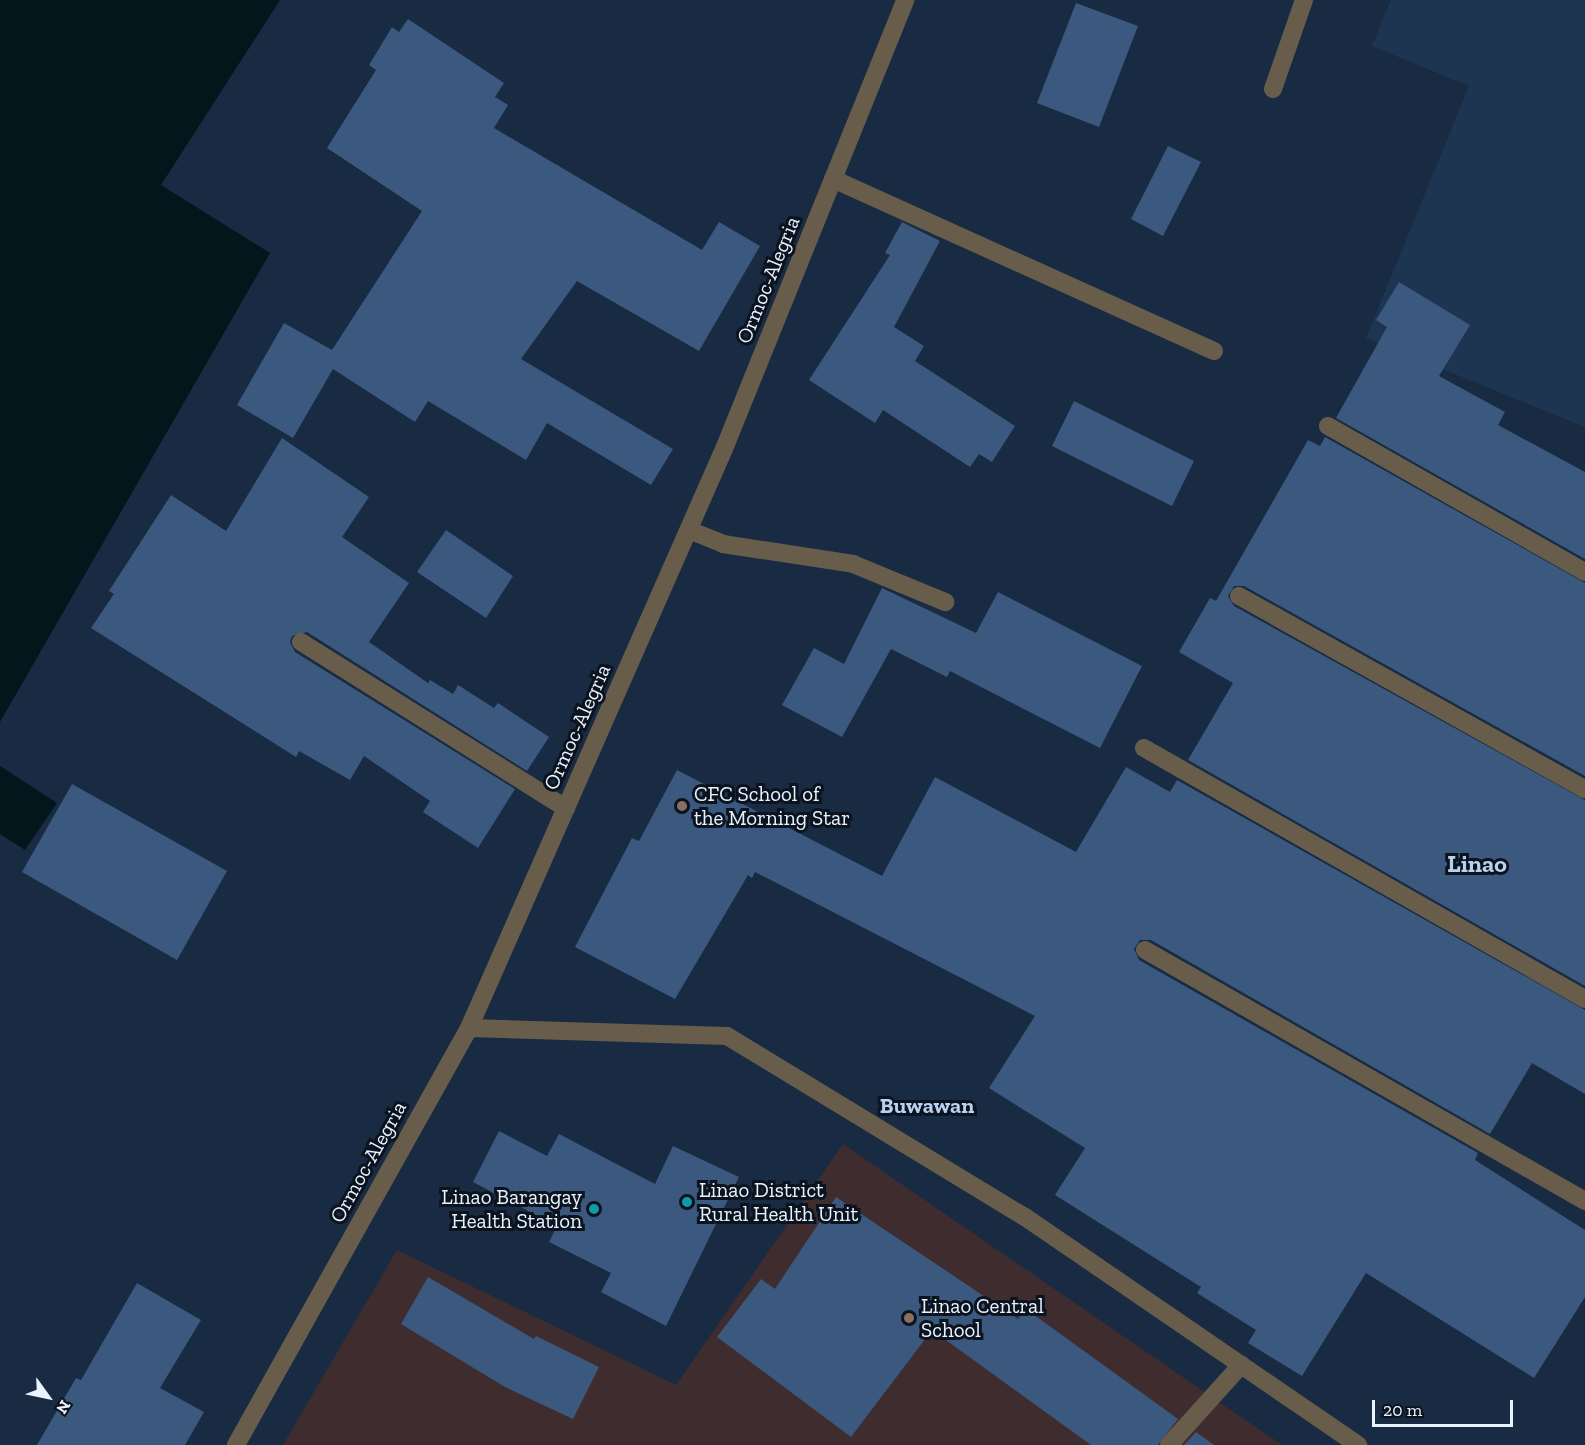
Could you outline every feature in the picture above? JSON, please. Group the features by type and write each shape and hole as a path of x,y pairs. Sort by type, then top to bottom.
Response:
{"street":[{"name":"Ormoc-Alegria","path":"236,1445 469,1028 689,531 905,0"},
{"path":"1273,89 1304,0"},
{"path":"833,178 1214,351"},
{"path":"1328,426 1585,572"},
{"path":"689,531 723,544 853,564 945,602"},
{"path":"1239,596 1585,789"},
{"path":"301,642 566,808"},
{"path":"1144,748 1585,999"},
{"path":"1145,950 1585,1201"},
{"path":"469,1028 727,1036 1025,1217 1358,1445"},
{"path":"1169,1445 1241,1365"}],"shaded area":[{"path":"0,0 280,0 161,185 270,253 0,722"},
{"path":"1391,0 1585,0 1585,427 1366,338 1469,86 1372,46"},
{"path":"0,766 57,803 25,850 0,834"},
{"name":"Linao Central School","path":"843,1144 1282,1445 283,1445 397,1250 676,1385"}],"building":[{"path":"1076,3 1138,26 1099,127 1037,103"},
{"path":"408,19 504,83 495,97 508,105 494,128 702,250 719,222 760,246 699,351 577,281 521,359 673,449 651,485 547,423 526,460 428,401 415,422 333,369 293,438 237,405 284,323 332,350 422,211 327,148 376,70 369,65 392,27 399,32"},
{"path":"1168,146 1201,162 1163,236 1131,219"},
{"path":"902,222 940,241 894,327 924,346 915,361 1015,426 992,462 979,454 970,467 883,410 875,423 809,380 890,255 885,253"},
{"path":"1399,282 1470,325 1439,376 1505,412 1498,425 1585,472 1585,559 1336,418 1387,327 1376,320"},
{"path":"1074,401 1194,461 1172,506 1052,446"},
{"path":"1325,437 1585,583 1585,776 1244,586 1234,586 1228,596 1234,606 1585,800 1585,986 1188,760 1233,683 1179,652 1210,598 1216,601 1308,440 1320,446"},
{"path":"282,438 369,497 342,537 409,583 369,642 428,683 430,680 453,694 458,685 494,708 498,703 549,737 527,771 307,632 292,636 290,642 295,652 515,789 478,848 423,812 430,801 364,756 350,780 299,751 296,757 91,628 114,594 109,591 171,495 226,531"},
{"path":"446,530 513,576 486,618 417,572"},
{"path":"882,588 976,633 998,592 1142,666 1100,748 950,671 947,677 891,649 842,737 782,705 814,648 844,664"},
{"path":"1126,767 1170,792 1177,780 1585,1010 1585,1094 1532,1063 1490,1134 1151,940 1140,940 1134,949 1139,960 1478,1153 1475,1160 1585,1230 1585,1297 1534,1378 1366,1273 1302,1376 1248,1343 1256,1330 1197,1293 1201,1287 1055,1195 1085,1148 989,1088 1035,1016 755,872 752,878 748,875 675,999 575,947 632,838 639,841 677,770 882,876 935,777 1076,852"},
{"path":"72,784 227,871 177,960 22,872"},
{"path":"499,1131 547,1156 559,1134 655,1184 673,1146 739,1177 666,1326 601,1292 611,1273 549,1242 557,1226 473,1182"},
{"path":"836,1197 1018,1319 1026,1309 1178,1419 1158,1445 1091,1445 932,1330 851,1437 717,1337 761,1279 775,1289"},
{"path":"428,1277 534,1339 536,1336 599,1367 573,1419 505,1387 401,1324"},
{"path":"137,1283 201,1320 160,1388 204,1412 185,1445 37,1445 76,1378 81,1380"},
{"path":"1196,1432 1214,1445 1184,1445"}],"place":[{"name":"CFC School of the Morning Star","path":"682,806"},
{"name":"Linao District Rural Health Unit","path":"687,1202"},
{"name":"Linao Barangay Health Station","path":"594,1209"},
{"name":"Linao Central School","path":"909,1318"}],"district":[{"name":"Linao","path":"1477,864"},
{"name":"Buwawan","path":"927,1106"}]}
